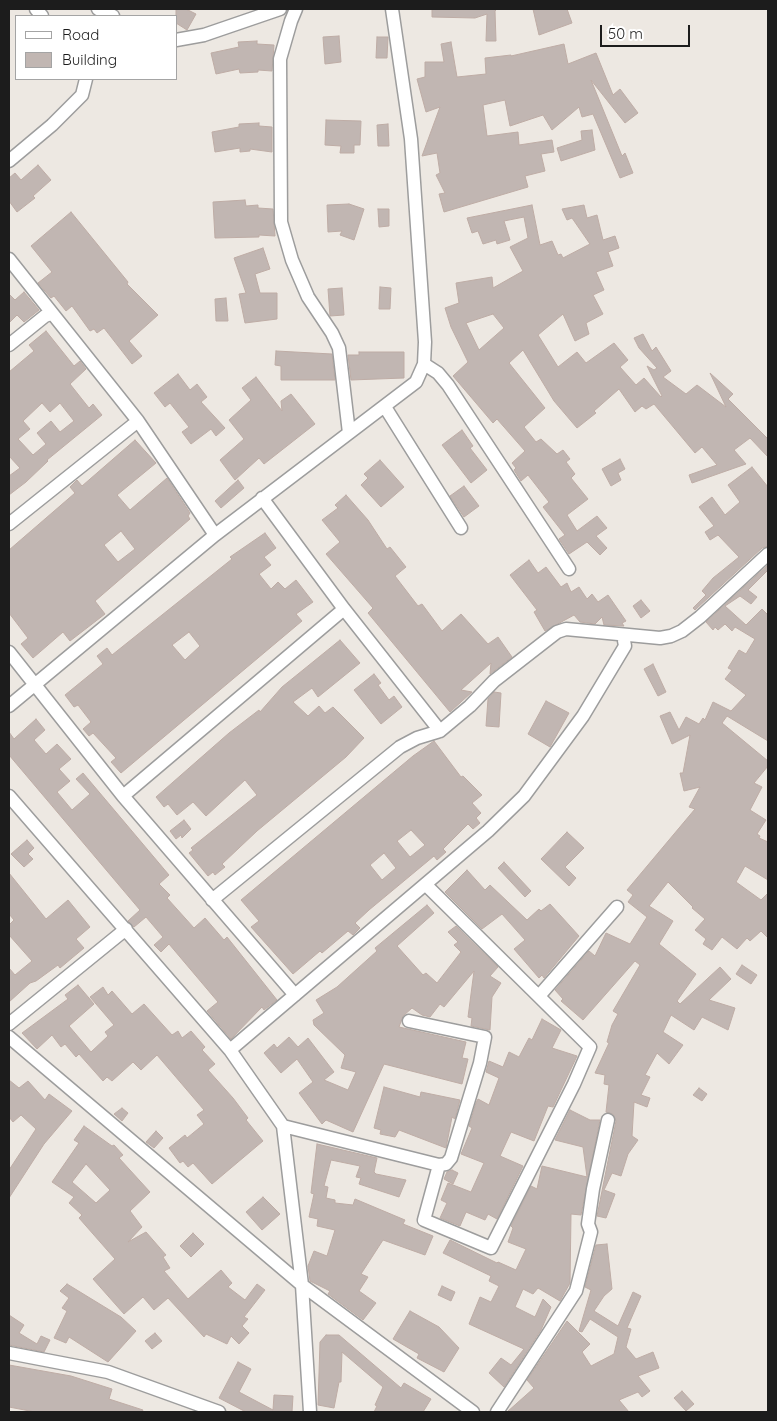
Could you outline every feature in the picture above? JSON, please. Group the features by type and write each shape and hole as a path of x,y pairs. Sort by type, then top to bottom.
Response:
{"street":[{"path":"98,9 111,15"},
{"path":"178,40 204,35 280,9"},
{"path":"296,9 280,59 281,222 292,260 308,297 332,333 339,348 349,433"},
{"path":"9,706 215,535 416,382 424,364 411,139 392,9"},
{"path":"9,161 52,125 82,96 86,80"},
{"path":"9,259 38,294 50,314"},
{"path":"9,345 45,316 55,315 138,421 215,535"},
{"path":"424,364 438,373 448,385 569,569"},
{"path":"385,407 461,528"},
{"path":"9,524 138,421"},
{"path":"262,498 344,609 440,732"},
{"path":"212,900 400,747 417,738 440,732 470,706 494,681 557,632 566,629 660,638 682,631 768,554"},
{"path":"123,796 344,609"},
{"path":"230,1050 488,831 524,796 583,716 625,646 623,635"},
{"path":"9,652 123,796 295,995"},
{"path":"9,796 230,1050 284,1126 302,1285 310,1412"},
{"path":"426,884 590,1048 574,1084 491,1248 424,1220 439,1165"},
{"path":"539,996 617,907"},
{"path":"9,1024 126,929"},
{"path":"284,1126 439,1165 446,1164 451,1158 480,1063 485,1037 409,1021"},
{"path":"9,1037 302,1285 473,1412"},
{"path":"497,1412 576,1291 591,1232 588,1224 592,1189 608,1120"},
{"path":"9,1353 108,1372 219,1412"}],"building":[{"path":"176,9 186,9 196,14 187,30 178,24 178,15 176,15"},
{"path":"432,9 497,9 495,11 496,41 486,41 487,14 475,18 432,17"},
{"path":"533,9 567,9 572,23 539,35"},
{"path":"339,36 341,62 325,64 323,37"},
{"path":"377,37 388,37 387,58 376,58"},
{"path":"257,41 257,44 274,45 272,71 258,70 258,72 240,73 239,69 216,74 211,53 239,47 238,42"},
{"path":"451,42 457,77 486,74 485,58 511,56 564,44 568,64 596,53 613,95 620,89 638,113 625,123 591,80 622,156 625,153 633,173 620,178 593,114 582,117 579,107 552,130 543,115 510,126 505,100 483,105 487,136 518,132 519,145 552,140 554,152 541,154 545,171 525,176 528,187 444,212 439,194 445,193 436,175 440,173 437,153 422,156 440,107 426,112 417,79 425,77 425,62 444,62 441,44"},
{"path":"326,120 361,121 360,145 354,145 354,153 340,153 341,146 325,145"},
{"path":"259,123 259,126 272,127 272,152 250,149 250,151 240,152 240,148 215,152 212,132 239,127 239,124"},
{"path":"388,124 389,146 378,146 377,125"},
{"path":"592,130 595,150 561,161 557,148 582,140 581,131"},
{"path":"38,165 51,180 33,196 35,198 17,212 9,201 9,178 15,173 21,180"},
{"path":"245,200 246,206 258,205 258,208 273,209 275,236 259,235 259,237 215,238 213,202"},
{"path":"349,204 364,209 354,240 340,235 342,231 328,232 327,205"},
{"path":"532,205 540,245 552,241 558,255 561,254 563,258 590,244 572,218 567,220 562,209 584,205 587,218 597,215 603,240 615,236 619,248 608,252 613,266 596,272 604,290 593,295 603,314 586,323 589,334 575,341 563,314 538,335 558,367 577,352 586,363 614,343 628,360 620,367 636,385 644,378 661,397 647,366 654,370 657,368 639,348 634,338 643,334 652,351 656,347 671,371 663,377 686,394 697,385 726,407 710,373 733,394 728,399 768,439 768,457 750,438 734,450 746,464 692,483 689,475 717,465 702,447 695,453 654,404 646,409 642,406 635,412 619,389 594,411 596,413 577,428 554,401 523,350 509,363 545,408 524,427 536,442 541,439 557,454 563,450 570,459 566,462 575,474 571,478 588,499 567,515 577,531 597,516 607,528 596,536 607,548 600,555 587,542 569,554 559,539 565,535 543,507 549,502 528,475 521,481 514,470 516,468 512,463 525,451 497,419 493,423 453,376 468,362 451,327 445,308 459,303 456,283 492,277 493,288 523,271 510,247 528,238 524,217 504,221 510,240 497,244 496,240 483,244 478,231 472,233 467,218","holes":["493,314 504,328 479,350 466,323"]},
{"path":"378,209 389,209 389,226 379,227"},
{"path":"71,212 128,282 127,284 158,315 129,341 142,356 132,364 104,328 97,333 94,329 90,331 72,306 66,311 54,296 51,298 38,283 52,272 31,246"},
{"path":"263,248 270,269 255,274 260,293 277,293 277,319 245,323 239,294 246,293 234,258"},
{"path":"380,287 391,288 390,309 379,309"},
{"path":"342,288 344,315 330,316 328,289"},
{"path":"24,292 39,310 24,322 17,315 9,323 9,294 15,300"},
{"path":"226,298 228,321 216,321 215,299"},
{"path":"46,331 74,366 80,361 86,369 70,384 89,408 93,404 102,415 47,460 26,482 9,495 9,476 20,468 9,456 9,372 34,351 29,345","holes":["42,403 50,412 60,403 74,421 60,432 51,421 37,433 46,444 33,455 18,439 30,429 23,421"]},
{"path":"276,351 332,354 335,380 281,380 281,366 275,365"},
{"path":"359,352 404,352 404,378 351,380 348,355 359,355"},
{"path":"178,374 190,390 197,384 207,397 201,402 225,428 216,436 211,429 191,444 182,432 189,427 170,403 165,407 154,393"},
{"path":"256,377 282,411 281,401 291,394 315,424 264,464 259,458 235,480 220,460 244,439 229,420 251,400 242,388"},
{"path":"462,430 473,446 470,448 487,470 471,483 442,445"},
{"path":"135,440 156,463 117,495 130,510 167,478 190,513 188,516 190,519 95,601 105,614 70,641 63,632 33,658 21,644 28,638 9,613 9,550 75,493 70,487 77,480 82,486","holes":["121,531 135,549 118,562 104,545"]},
{"path":"620,459 625,469 618,473 621,480 611,486 602,469"},
{"path":"380,460 404,487 381,507 361,485 368,478 364,474"},
{"path":"752,467 768,487 768,546 762,548 695,610 693,608 706,595 702,591 713,578 739,557 718,535 710,540 705,532 714,526 699,507 712,497 725,515 740,502 728,485"},
{"path":"238,480 244,488 221,508 215,501"},
{"path":"464,486 479,506 464,517 450,496"},
{"path":"346,495 368,520 387,549 390,547 406,567 395,576 418,606 422,604 442,631 461,614 488,644 498,637 512,657 490,674 491,663 461,690 472,692 450,712 368,613 373,608 326,554 340,542 322,520 338,508 335,505"},
{"path":"265,533 276,548 264,557 271,565 259,574 271,589 278,582 285,589 296,580 313,602 296,614 302,621 121,773 111,762 116,758 93,733 89,736 83,729 91,722 78,705 74,707 65,695 103,664 97,656 107,648 112,655 232,559 230,557","holes":["189,632 200,646 185,660 172,645"]},
{"path":"529,560 538,573 546,567 561,587 567,583 571,592 579,587 587,599 592,594 598,602 608,595 626,621 622,623 624,626 604,625 602,617 595,624 580,622 574,615 545,631 534,612 537,610 510,575"},
{"path":"768,565 768,570 748,590 757,597 751,604 740,596 725,606 746,625 762,609 768,615 768,741 727,716 722,723 768,761 768,766 754,783 762,787 750,810 766,820 757,834 760,836 759,838 768,842 768,880 745,866 736,882 761,900 768,893 768,938 761,931 750,941 747,938 737,949 722,937 712,950 703,944 706,939 695,930 705,919 668,882 649,906 673,921 659,944 696,974 677,1001 680,1004 720,967 731,979 709,1000 735,1008 728,1030 702,1017 694,1030 671,1015 663,1032 683,1045 669,1064 657,1053 645,1075 650,1077 641,1095 650,1098 647,1107 634,1102 632,1136 638,1140 628,1154 621,1176 612,1173 604,1190 615,1194 606,1218 597,1216 616,1121 613,1114 606,1112 609,1085 604,1084 605,1075 595,1073 609,1043 607,1042 612,1025 618,1014 613,1011 640,965 635,961 583,1020 561,1001 563,999 555,990 589,951 595,956 606,933 630,944 647,917 628,902 633,895 627,890 695,809 689,807 700,787 684,791 680,773 683,773 690,735 672,744 660,716 670,712 679,730 686,717 699,724 703,718 705,720 713,702 731,711 746,695 725,679 732,670 728,668 739,650 746,654 755,639 735,627 732,631 725,624 718,630 715,627 713,630 706,622"},
{"path":"641,600 650,611 641,618 633,606"},
{"path":"340,640 360,663 318,697 312,688 293,702 308,716 319,706 325,713 333,707 364,738 346,757 257,831 222,864 225,867 215,875 213,872 208,876 189,853 193,850 191,848 257,795 245,780 206,816 193,802 177,815 168,804 164,807 156,797 229,733 259,710 260,712 282,687"},
{"path":"653,664 666,692 658,696 644,669"},
{"path":"374,674 381,683 378,685 389,700 394,696 402,707 381,724 354,690"},
{"path":"494,692 501,693 499,727 486,726 488,699"},
{"path":"546,701 569,713 550,747 528,734"},
{"path":"36,719 45,730 34,740 46,754 57,744 71,759 59,769 70,781 57,792 72,810 90,794 76,779 83,773 169,875 159,884 170,895 167,898 194,928 205,918 224,940 227,937 277,1000 264,1010 262,1007 231,1039 207,1011 218,1002 169,944 161,952 154,945 163,937 146,917 134,927 128,921 140,910 9,755 9,732 14,739"},
{"path":"434,741 461,777 463,776 482,795 472,803 481,813 476,818 480,823 473,829 468,824 443,849 446,852 437,860 434,856 369,910 355,923 360,928 353,935 348,931 293,974 251,927 259,921 241,900 413,756","holes":["411,830 425,845 410,857 397,841","384,853 396,868 382,880 370,865"]},
{"path":"184,820 191,829 182,838 181,835 176,839 170,831"},
{"path":"567,832 584,848 565,867 576,878 569,886 541,859"},
{"path":"27,840 34,848 28,854 33,859 24,867 11,854"},
{"path":"504,862 531,891 525,897 498,868"},
{"path":"467,870 485,890 490,885 527,920 539,909 541,911 550,904 579,936 544,978 542,975 539,978 514,949 525,940 502,914 482,929 445,892"},
{"path":"9,873 46,919 68,900 90,927 76,939 84,948 60,968 58,965 36,981 30,983 9,1002 9,968 15,975 32,961 9,935 9,925 14,920 9,914"},
{"path":"427,905 434,913 397,946 423,975 426,973 437,983 461,952 454,945 458,942 448,932 456,926 498,967 490,976 501,983 492,997 490,1030 471,1026 472,1018 468,1017 474,971 444,1007 440,1004 430,1017 422,1015 412,1008 403,1016 399,1027 466,1042 462,1058 468,1059 462,1084 384,1064 353,1132 326,1120 322,1124 299,1093 313,1082 297,1059 281,1073 264,1053 274,1044 277,1048 289,1037 298,1047 308,1038 334,1072 324,1080 348,1090 356,1072 341,1068 345,1055 314,1025 313,1020 324,1013 316,1000 337,987 377,951 375,948"},
{"path":"742,965 757,975 751,984 736,974"},
{"path":"78,985 94,1004 69,1026 91,1052 108,1036 105,1032 114,1025 90,997 103,987 108,995 112,991 132,1014 144,1004 172,1035 178,1031 182,1038 191,1031 205,1047 202,1050 215,1064 208,1070 233,1098 248,1118 246,1120 263,1141 212,1184 193,1163 188,1167 183,1161 180,1163 169,1148 185,1135 187,1138 204,1124 197,1115 204,1110 157,1055 141,1070 133,1062 112,1081 107,1077 103,1081 79,1054 76,1057 65,1044 61,1047 52,1035 37,1049 22,1033 68,999 65,995"},
{"path":"542,1019 561,1030 552,1048 577,1056 553,1107 548,1106 534,1141 511,1132 500,1156 523,1166 497,1219 488,1214 485,1220 466,1212 460,1226 440,1218 447,1203 441,1200 448,1183 471,1192 484,1163 461,1154 472,1128 469,1126 478,1099 489,1105 499,1078 486,1072 489,1061 503,1067 509,1052 519,1057 529,1038 532,1040"},
{"path":"9,1080 19,1088 28,1081 45,1100 49,1094 72,1111 44,1144 9,1198 9,1170 36,1129 21,1115 13,1122 9,1117"},
{"path":"384,1087 420,1097 421,1092 460,1100 455,1119 452,1117 446,1148 399,1130 395,1137 380,1134 381,1130 374,1128"},
{"path":"699,1088 707,1094 702,1101 693,1095"},
{"path":"122,1108 128,1113 122,1121 114,1114"},
{"path":"570,1110 590,1120 600,1120 581,1215 571,1214 570,1283 560,1301 538,1288 533,1294 523,1289 515,1307 535,1317 543,1299 551,1307 541,1330 504,1387 489,1373 501,1358 511,1365 524,1349 469,1324 480,1297 491,1302 499,1286 489,1281 491,1276 443,1253 450,1240 516,1270 526,1249 508,1242 513,1228 511,1226 531,1186 537,1189 542,1166 587,1177 583,1147 555,1140"},
{"path":"84,1126 112,1146 114,1145 123,1155 119,1158 150,1192 130,1211 142,1227 128,1242 146,1232 166,1255 163,1257 170,1268 164,1271 188,1299 221,1270 232,1283 228,1287 245,1300 257,1284 265,1290 244,1317 248,1319 242,1326 249,1333 239,1344 231,1336 227,1344 206,1334 204,1337 168,1298 154,1310 143,1297 124,1314 93,1279 115,1259 79,1218 82,1215 69,1203 74,1197 52,1182 79,1143 74,1140","holes":["86,1164 110,1190 96,1203 72,1182"]},
{"path":"156,1131 163,1138 154,1148 146,1142"},
{"path":"317,1144 377,1158 374,1172 376,1174 406,1180 399,1197 359,1184 361,1178 356,1177 360,1166 331,1160 324,1186 328,1187 326,1198 335,1200 335,1203 353,1205 355,1199 405,1220 403,1224 433,1236 425,1255 383,1240 361,1274 368,1277 359,1291 376,1303 363,1320 328,1294 330,1291 310,1281 308,1266 314,1251 327,1256 335,1230 317,1226 318,1219 309,1217 314,1194 311,1193"},
{"path":"452,1170 458,1173 453,1184 444,1179 447,1172"},
{"path":"263,1197 280,1214 262,1230 246,1212"},
{"path":"193,1233 204,1244 191,1257 180,1246"},
{"path":"607,1244 612,1289 604,1296 594,1311 618,1326 633,1292 641,1296 627,1328 631,1329 626,1347 636,1359 653,1352 659,1368 638,1376 650,1391 642,1397 638,1392 619,1400 629,1412 507,1412 534,1388 527,1380 567,1321 590,1344 582,1352 591,1366 614,1354 618,1337 590,1319 582,1332 579,1331 591,1290 585,1287 596,1245"},
{"path":"67,1284 121,1317 136,1331 108,1362 69,1337 66,1343 54,1338 67,1311 62,1308 69,1298 60,1291"},
{"path":"442,1286 455,1292 451,1301 438,1295"},
{"path":"410,1311 439,1327 459,1348 444,1372 417,1358 419,1354 393,1339"},
{"path":"9,1315 24,1325 19,1333 37,1344 41,1336 50,1340 44,1352 9,1345"},
{"path":"155,1333 162,1341 152,1349 145,1341"},
{"path":"326,1335 339,1335 401,1388 404,1383 431,1399 423,1412 374,1412 383,1387 342,1352 341,1382 339,1382 334,1408 318,1405 320,1342"},
{"path":"238,1362 251,1369 239,1392 273,1410 274,1395 293,1396 292,1412 246,1412 219,1398"},
{"path":"9,1365 71,1376 112,1389 109,1399 143,1410 142,1412 35,1412 9,1407"},
{"path":"682,1391 694,1404 686,1411 674,1398"}]}
